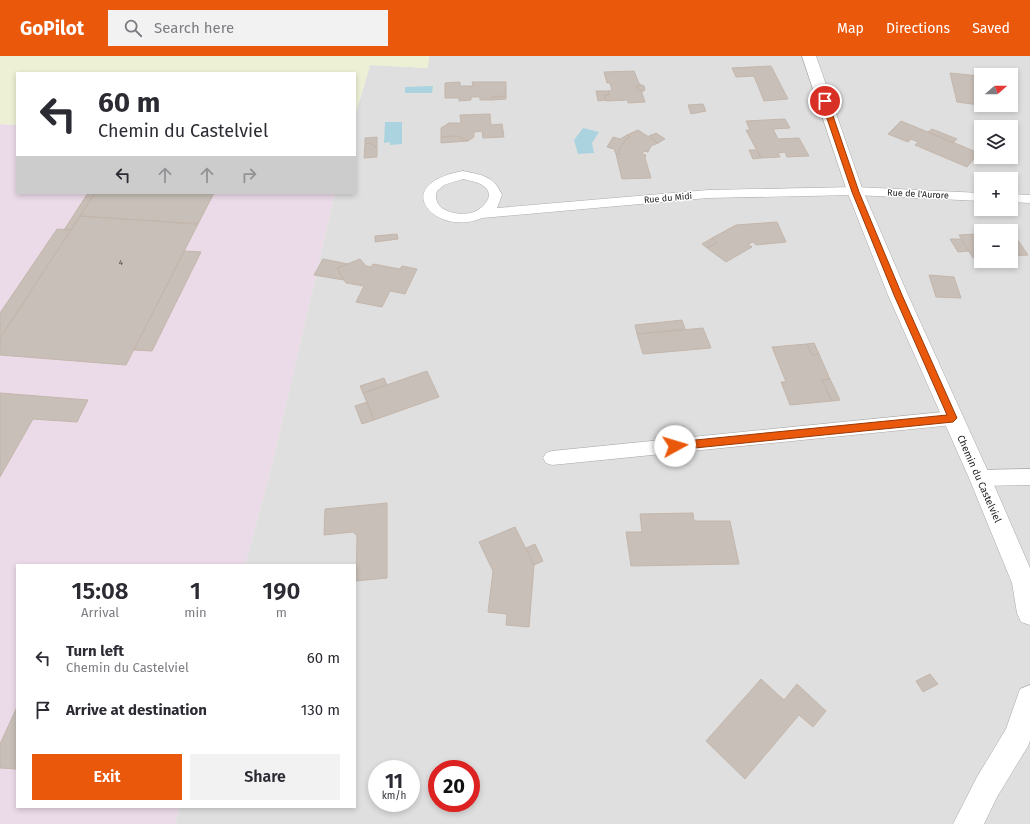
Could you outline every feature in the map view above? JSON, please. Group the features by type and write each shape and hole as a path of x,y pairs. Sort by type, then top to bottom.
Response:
{"street":[{"name":"Chemin du Castelviel","path":"809,56 855,192 898,295 980,478 1024,582 1030,613"},
{"path":"968,824 987,787 1018,736 1030,699"}],"lane":[{"path":"464,175 483,179 491,184 495,191 496,197 494,205 482,214 459,219 439,213 432,207 429,200 432,188 439,182 452,177 464,175"},
{"name":"Rue de l'Aurore","path":"855,192 974,197"},
{"name":"Rue du Midi","path":"482,214 708,194 855,192"},
{"path":"1018,198 1030,199"},
{"path":"552,458 953,418"},
{"path":"980,478 1030,477"}],"shaded area":[{"path":"429,56 1030,56 1030,824 175,824 180,808 356,808 356,564 245,564 271,469 335,194 356,194 356,113 370,65 427,68"},
{"path":"0,124 16,125 16,194 335,194 271,469 245,564 16,564 16,808 180,808 175,824 0,824"}],"green space":[{"path":"0,56 429,56 428,68 370,65 356,113 356,72 16,72 16,125 0,124"}],"water":[{"path":"433,86 432,93 405,93 405,87"},
{"path":"385,122 402,122 402,144 390,145 390,142 384,143"},
{"path":"583,128 599,132 592,143 594,153 578,154 574,140"}],"building":[{"path":"771,66 788,99 764,101 754,76 736,77 732,68"},
{"path":"634,71 640,86 636,86 638,90 641,90 645,102 628,103 628,100 606,101 604,95 609,95 608,91 612,90 610,83 607,83 604,72"},
{"path":"950,73 974,76 974,104 957,102"},
{"path":"460,82 460,86 473,86 472,82 506,82 506,96 492,97 492,100 480,100 480,97 471,97 471,100 459,101 459,98 445,98 445,83"},
{"path":"639,84 644,86 645,90 642,92 641,90 638,90 636,86 640,86"},
{"path":"596,91 608,91 609,95 604,95 606,100 598,101"},
{"path":"506,96 506,99 492,100 492,97"},
{"path":"703,104 706,111 691,114 688,105"},
{"path":"490,114 491,125 502,124 504,137 483,138 482,131 474,132 474,137 468,141 457,136 441,137 441,128 449,123 461,123 460,115"},
{"path":"785,119 790,128 773,129 778,139 799,138 809,156 787,157 785,152 778,153 780,157 761,158 746,130 750,130 746,121"},
{"path":"901,121 974,151 974,159 967,167 915,145 918,142 911,139 908,142 888,134"},
{"path":"932,129 957,139 953,143 928,132"},
{"path":"638,130 658,143 651,146 648,152 644,151 642,154 646,155 645,158 651,178 622,179 616,154 620,154 619,150 626,139 630,137 627,135"},
{"path":"656,133 665,139 658,143 649,136"},
{"path":"627,135 630,137 626,139 619,150 620,154 616,154 614,149 607,147 613,137 620,139"},
{"path":"457,136 468,141 441,143 441,137"},
{"path":"377,137 377,148 370,143 365,144 365,138"},
{"path":"370,143 377,148 377,157 364,158 365,144"},
{"path":"749,150 757,150 761,158 753,159"},
{"path":"87,194 94,194 71,230 64,230"},
{"path":"94,194 213,194 198,224 80,216"},
{"path":"80,216 198,224 126,365 0,355 0,338"},
{"path":"777,222 786,242 756,245 753,242 748,244 752,247 726,262 707,248 717,243 712,238 736,225"},
{"path":"57,229 71,230 0,338 0,313"},
{"path":"397,234 398,239 375,242 375,236"},
{"path":"974,234 974,258 973,258 959,235"},
{"path":"712,238 717,243 707,248 702,244"},
{"path":"950,239 961,239 969,251 958,252"},
{"path":"1018,240 1028,255 1018,256"},
{"path":"184,251 201,252 152,351 134,350"},
{"path":"323,259 348,264 337,268 344,280 314,275"},
{"path":"360,259 366,266 371,267 373,264 400,269 402,266 417,269 405,294 390,291 382,307 356,302 364,286 346,283 337,268"},
{"path":"929,275 954,277 961,298 936,297"},
{"path":"682,320 685,329 637,334 635,325"},
{"path":"703,328 711,348 643,354 637,334"},
{"path":"814,343 819,354 812,355 807,344"},
{"path":"807,344 812,355 819,354 830,379 822,380 832,401 790,405 781,382 786,382 772,347"},
{"path":"427,371 439,397 374,420 363,393"},
{"path":"384,378 387,385 363,393 360,386"},
{"path":"830,379 840,400 832,401 822,380"},
{"path":"0,393 88,400 77,422 33,419 0,477"},
{"path":"367,402 374,420 362,424 355,406"},
{"path":"387,503 387,578 356,581 357,536 353,532 324,535 325,509"},
{"path":"693,513 694,521 730,521 739,564 631,566 626,532 642,532 640,514"},
{"path":"515,527 534,565 529,627 506,625 507,614 488,612 493,571 479,542"},
{"path":"535,544 543,561 534,565 526,548"},
{"path":"930,674 938,684 923,692 916,681"},
{"path":"761,679 784,700 797,684 826,711 813,727 799,715 745,779 706,741"},
{"path":"16,709 16,769 0,768 0,744"}],"route":[{"path":"675,446 953,418 898,295 855,192 825,101"}]}
